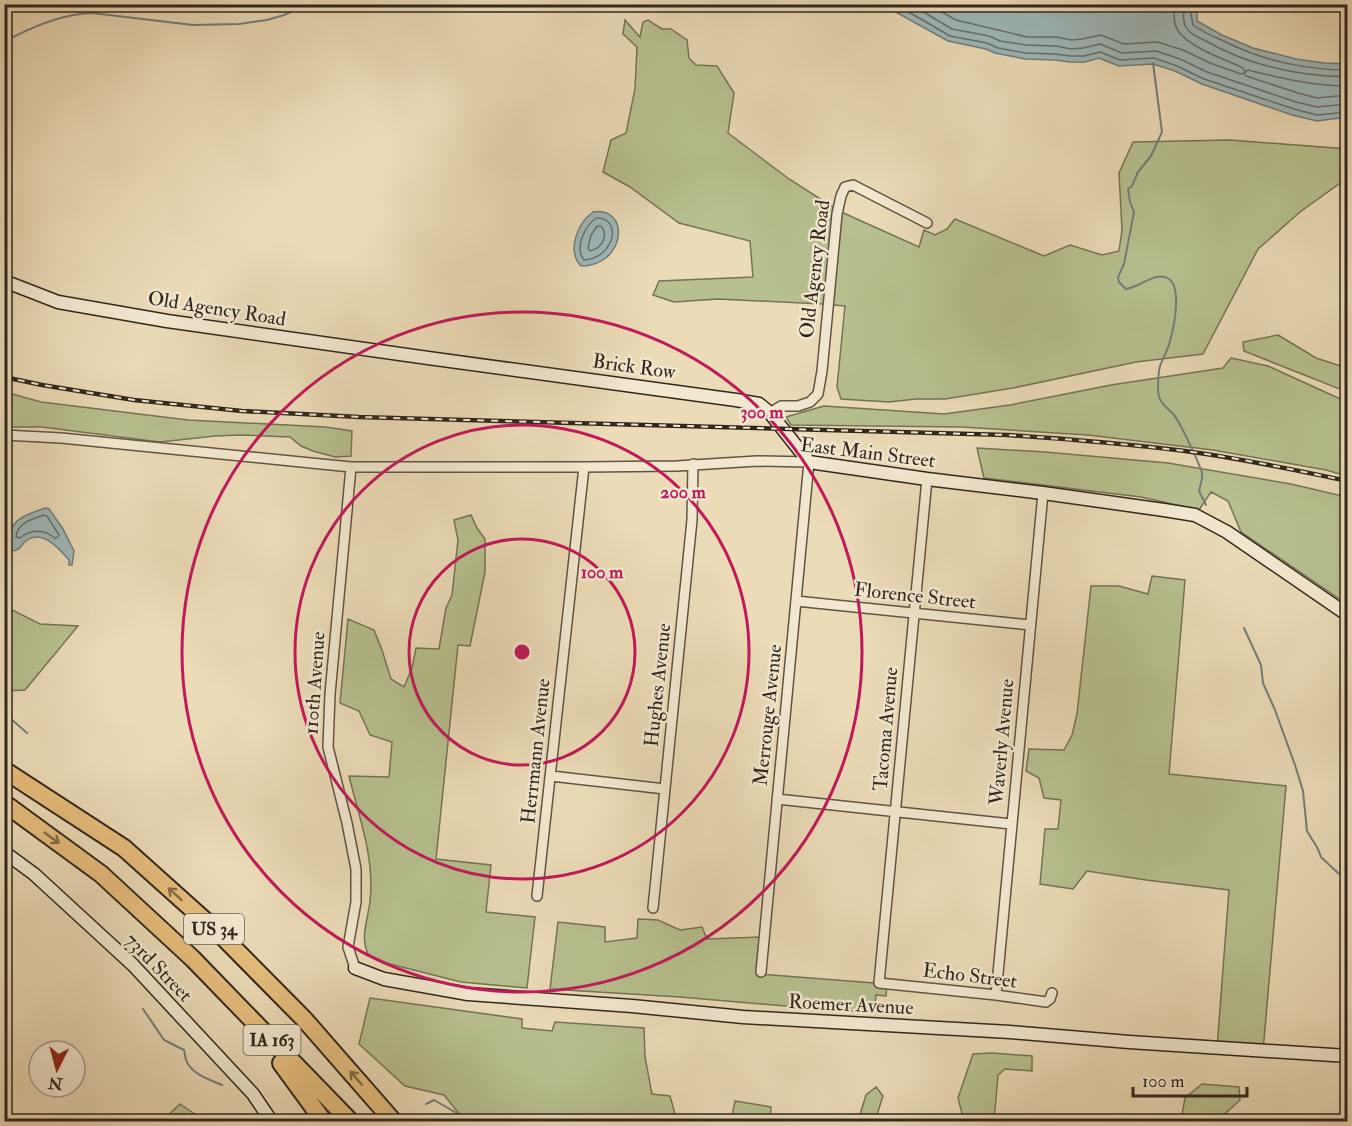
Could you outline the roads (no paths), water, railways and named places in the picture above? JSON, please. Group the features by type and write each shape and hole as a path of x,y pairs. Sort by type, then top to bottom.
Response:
{"highway":[{"name":"US 34","path":"4,770 124,848 221,935 304,1019 394,1122"},
{"name":"US 34","path":"4,803 101,874 193,959 286,1070 324,1122"},
{"name":"IA 163","path":"193,959 351,1122"}],"street":[{"name":"Old Agency Road","path":"770,413 781,406 798,406 810,402 818,394 837,214 845,187 853,184 927,223"},
{"name":"Old Agency Road","path":"4,281 58,302 168,321 429,358"},
{"name":"Brick Row","path":"429,358 759,404 770,413 809,462"},
{"name":"East Main Street","path":"4,435 61,438 351,468 585,467 757,460 809,462 1043,493 1195,515 1227,532 1347,615"},
{"name":"Merrouge Avenue","path":"761,972 809,462"},
{"name":"Hughes Avenue","path":"653,908 692,520 693,464"},
{"name":"Herrmann Avenue","path":"537,896 585,467"},
{"name":"110th Avenue","path":"351,468 330,694 328,747 356,869 356,902 348,947 355,968"},
{"name":"Tacoma Avenue","path":"879,982 927,479"},
{"name":"Waverly Avenue","path":"996,995 1043,493"},
{"name":"Florence Street","path":"796,601 1030,625"},
{"path":"551,776 665,789"},
{"path":"777,799 1011,824"},
{"name":"73rd Street","path":"4,852 34,874 133,965 253,1094 272,1122"},
{"name":"Roemer Avenue","path":"355,968 384,979 468,994 743,1017 1010,1032 1347,1056"},
{"name":"Echo Street","path":"879,982 1046,1002 1052,993"}],"water":[{"path":"883,5 1200,5 1197,21 1253,48 1296,59 1347,64 1347,117 1317,121 1292,115 1202,84 1175,71 1153,64 1119,66 1099,58 1085,62 1070,62 1025,59 995,53 948,41"},
{"path":"593,212 605,213 613,218 618,226 618,237 615,247 607,257 596,263 581,266 574,252 574,245 583,223"},
{"path":"45,508 49,509 63,529 74,551 72,565 69,565 69,560 56,546 39,537 27,540 16,550 12,551 10,548 11,531 18,520"}],"waterway":[{"path":"4,42 47,22 80,14 92,13 193,25 239,24 267,20 308,4"},
{"path":"1153,63 1162,132 1151,156 1128,189 1134,212 1124,264 1118,277 1119,282 1126,289 1159,277 1169,279 1173,284 1176,299 1175,318 1169,344 1159,369 1158,394 1163,404 1177,419 1198,462 1202,473 1199,491 1206,505"},
{"path":"1244,628 1261,665 1263,683 1295,765 1303,791 1307,831 1321,857 1338,873 1348,877"},
{"path":"4,715 27,733"},
{"path":"143,1009 164,1040 184,1050 188,1065 192,1069 201,1076 222,1085"},
{"path":"426,1104 434,1100 478,1122"}],"railway":[{"path":"4,377 134,400 242,411 359,417 1052,438 1206,454 1348,481"}]}
